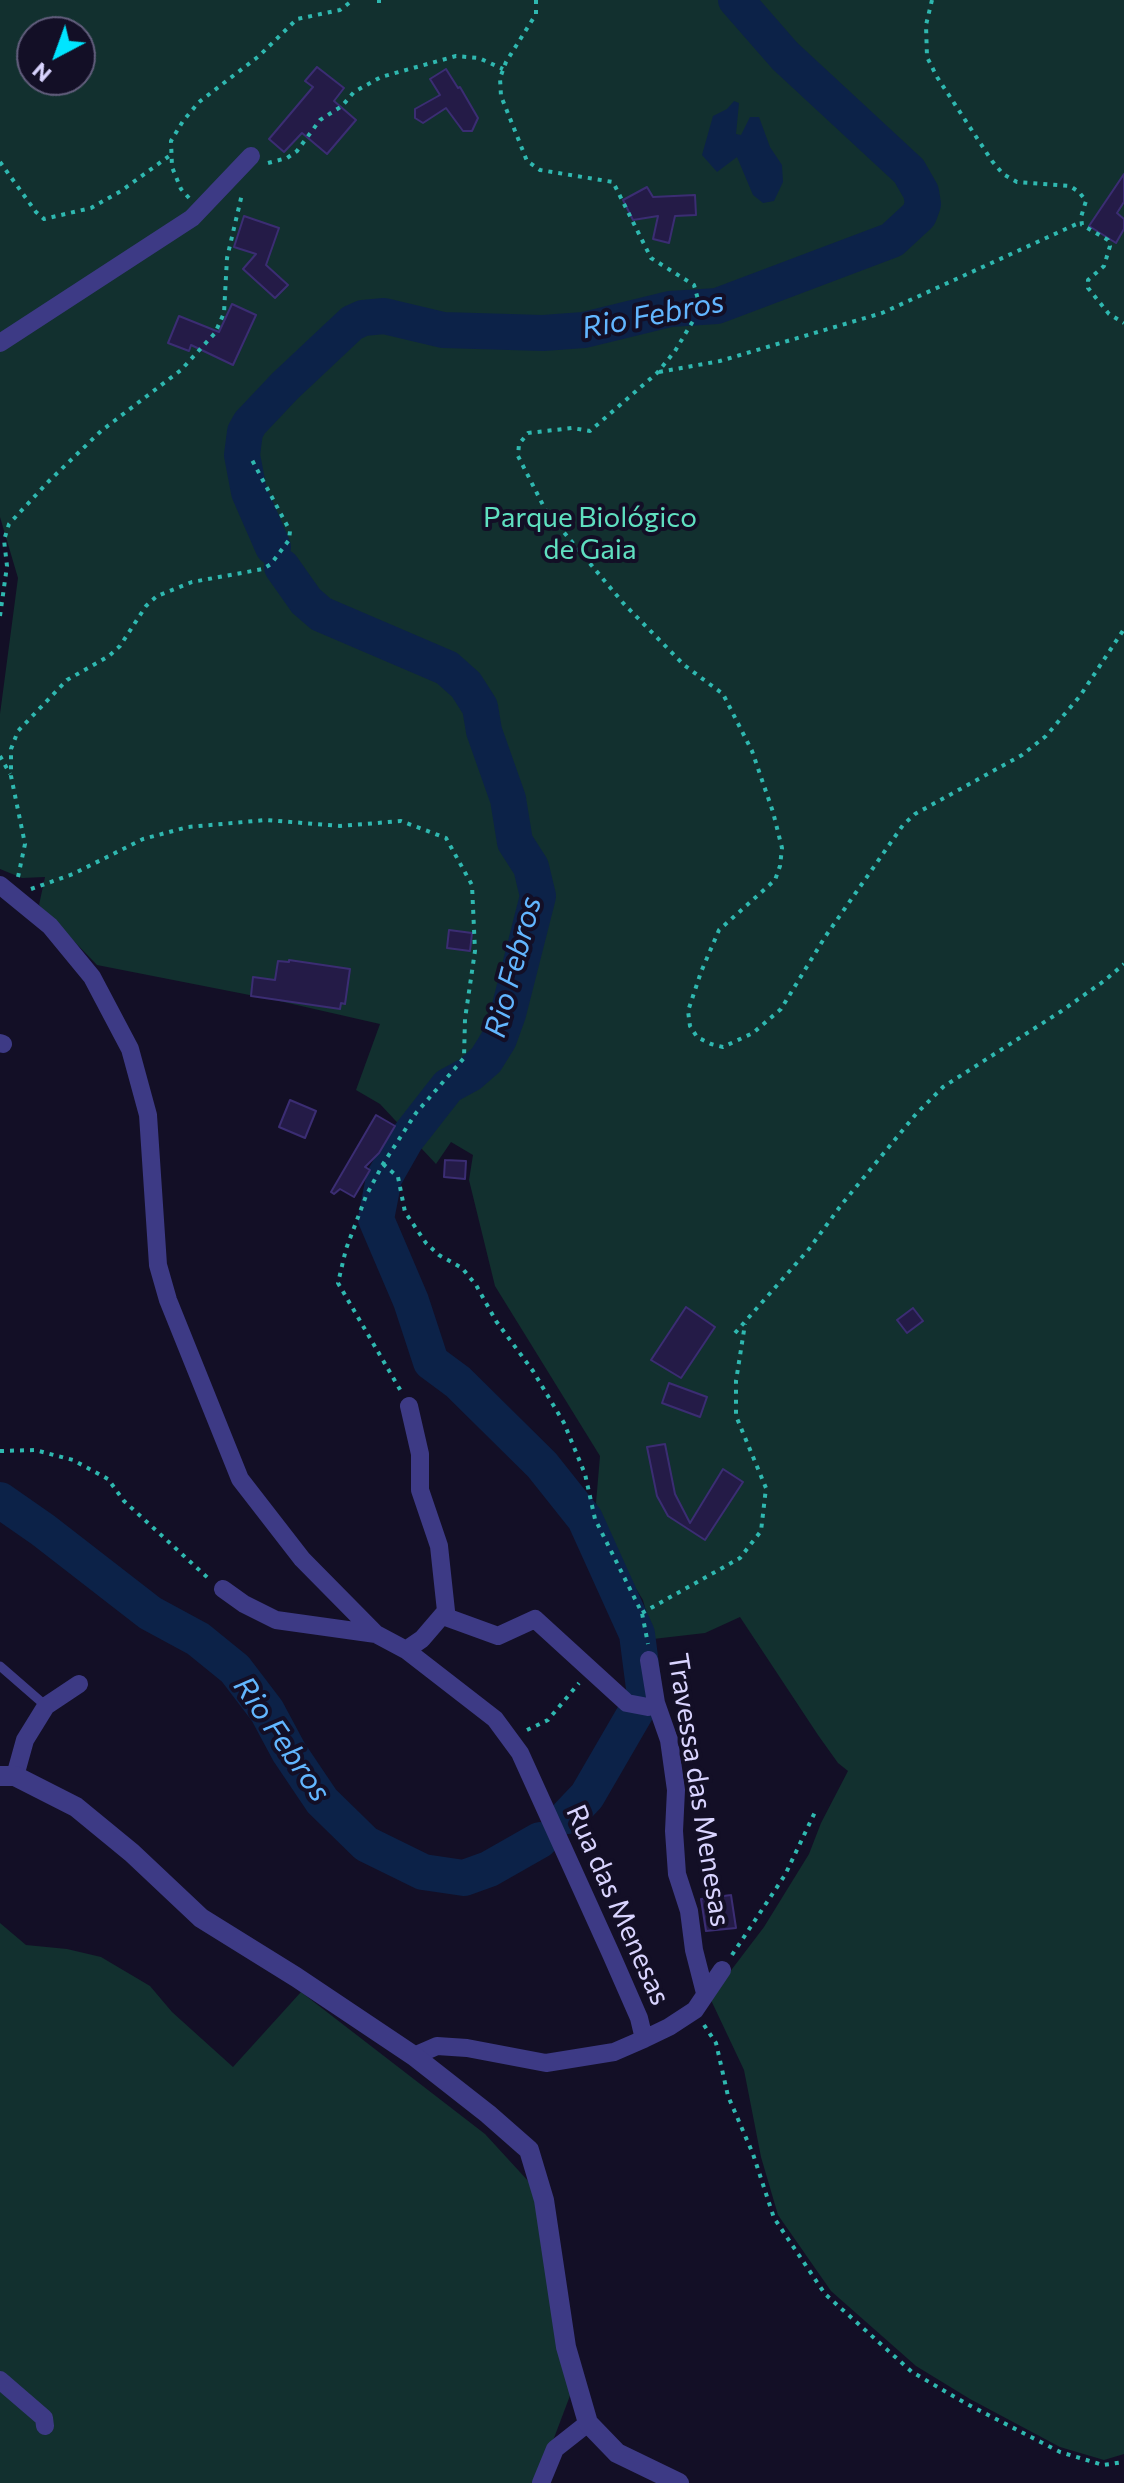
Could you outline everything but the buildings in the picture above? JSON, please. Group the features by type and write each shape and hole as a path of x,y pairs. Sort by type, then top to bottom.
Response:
{"street":[{"path":"0,343 192,218 251,156"},
{"path":"7,890 50,926 92,977 130,1049 148,1115 158,1265 164,1289 240,1479 302,1559 376,1634"},
{"path":"406,1650 422,1639 446,1611 439,1546 420,1490 420,1454 409,1406"},
{"path":"223,1589 276,1620 376,1634"},
{"path":"443,1616 498,1636 535,1619 627,1703 652,1705"},
{"name":"Rua das Menesas","path":"376,1634 406,1650 495,1719 520,1753 639,2018 644,2039 614,2052 546,2063 467,2048 437,2046 414,2056"},
{"name":"Travessa das Menesas","path":"649,1660 652,1705 669,1740 676,1790 674,1831 677,1874 689,1911 694,1950 705,1993"},
{"path":"79,1684 46,1706 8,1776 76,1807 132,1853 201,1918 414,2056 529,2150 544,2200 566,2347 588,2423 617,2453 679,2483"},
{"path":"644,2039 695,2010 722,1970"},
{"path":"0,2380 44,2418 45,2426"},
{"path":"541,2483 555,2449 588,2423"}],"lane":[{"path":"0,1666 46,1706"}],"path":[{"path":"192,218 194,204 181,189 172,167 171,141 175,130 199,102 259,56 297,19 340,10 353,0"},
{"path":"536,0 536,14 500,78 501,96 527,161 540,170 613,182 651,258 694,285 699,303 696,316 675,351 657,373 590,431 572,428 528,433 519,444 518,456 546,511 624,604 684,665 723,694 752,751 773,812 782,848 780,866 775,880 719,930 688,1011 690,1026 697,1037 723,1047 753,1033 781,1009 825,937 903,825 915,814 1022,755 1046,736 1080,696 1124,629"},
{"path":"932,0 926,25 927,57 1003,174 1017,182 1074,188 1086,201 1081,222 1085,229 1108,240 1110,246 1104,266 1088,280 1088,288 1109,314 1124,323"},
{"path":"251,156 270,164 287,158 297,151 320,120 342,106 354,92 381,77 456,56 479,58 503,69"},
{"path":"0,162 44,219 91,208 121,191 172,154"},
{"path":"0,616 7,566 4,540 9,524 101,431 181,370 215,333 224,313 227,258 244,189"},
{"path":"657,373 720,361 882,313 1081,222"},
{"path":"7,890 25,844 11,776 11,749 18,731 67,680 109,656 120,646 146,606 157,596 192,582 253,572 271,564 282,553 290,531 252,460"},
{"path":"0,756 11,776"},
{"path":"7,890 73,874 143,839 188,827 266,820 340,826 401,821 446,838 472,885 475,951 465,1019 464,1058 416,1113 383,1164 366,1196 346,1249 338,1283 409,1406"},
{"path":"735,1333 809,1249 916,1114 943,1087 1060,1012 1124,964"},
{"name":"Travessa das Menesas","path":"383,1164 398,1177 405,1212 426,1243 439,1255 462,1268 476,1285 496,1321 533,1371 564,1423 585,1474 595,1519 642,1613 648,1634 649,1660"},
{"path":"642,1613 740,1558 761,1531 766,1488 736,1416 736,1381 745,1321"},
{"path":"0,1451 35,1450 73,1460 108,1479 124,1501 173,1549 223,1589"},
{"path":"495,1719 528,1730 548,1720 589,1670"},
{"path":"722,1970 785,1875 816,1810"},
{"path":"695,2010 716,2043 728,2096 753,2154 774,2218 825,2294 912,2372 967,2404 1060,2452 1103,2465 1124,2462"}],"green space":[{"name":"Parque Biológico de Gaia","path":"0,0 1124,0 1124,2454 1104,2460 1060,2447 916,2366 831,2291 778,2215 761,2157 744,2070 710,1998 764,1927 809,1854 848,1771 838,1763 818,1735 740,1617 705,1633 653,1639 643,1600 613,1552 601,1525 596,1503 600,1456 495,1286 469,1180 473,1155 451,1142 436,1164 380,1104 356,1090 380,1024 97,965 39,905 45,877 22,878 0,869 0,714 18,578 0,517"},
{"path":"0,1923 26,1945 67,1949 101,1957 150,1986 172,2012 233,2067 301,1992 485,2134 530,2183 548,2245 571,2393 537,2483 0,2483"}],"water":[{"path":"734,101 739,103 736,134 741,135 750,117 759,117 770,147 782,165 783,182 774,201 763,203 753,195 737,157 717,172 702,155 713,116 727,109"}],"waterway":[{"name":"Rio Febros","path":"273,547 249,492 242,455 245,432 285,386 352,323 363,318 384,316 443,330 543,333 584,330 670,309 717,306 892,240 919,215 923,204 921,192 909,171 785,56 736,0"},
{"name":"Rio Febros","path":"282,567 306,601 321,614 447,668 466,685 480,707 484,731 508,799 515,842 531,867 538,896 499,1039 486,1060 470,1074 448,1086 405,1141 384,1178 376,1219 411,1301 431,1362 458,1382 542,1465 585,1519 637,1634 645,1696 587,1796 568,1816"},
{"name":"Rio Febros","path":"0,1500 150,1613 198,1639 235,1669 267,1711 289,1752 322,1801 366,1844 423,1872 464,1878 489,1869 540,1840"}]}
